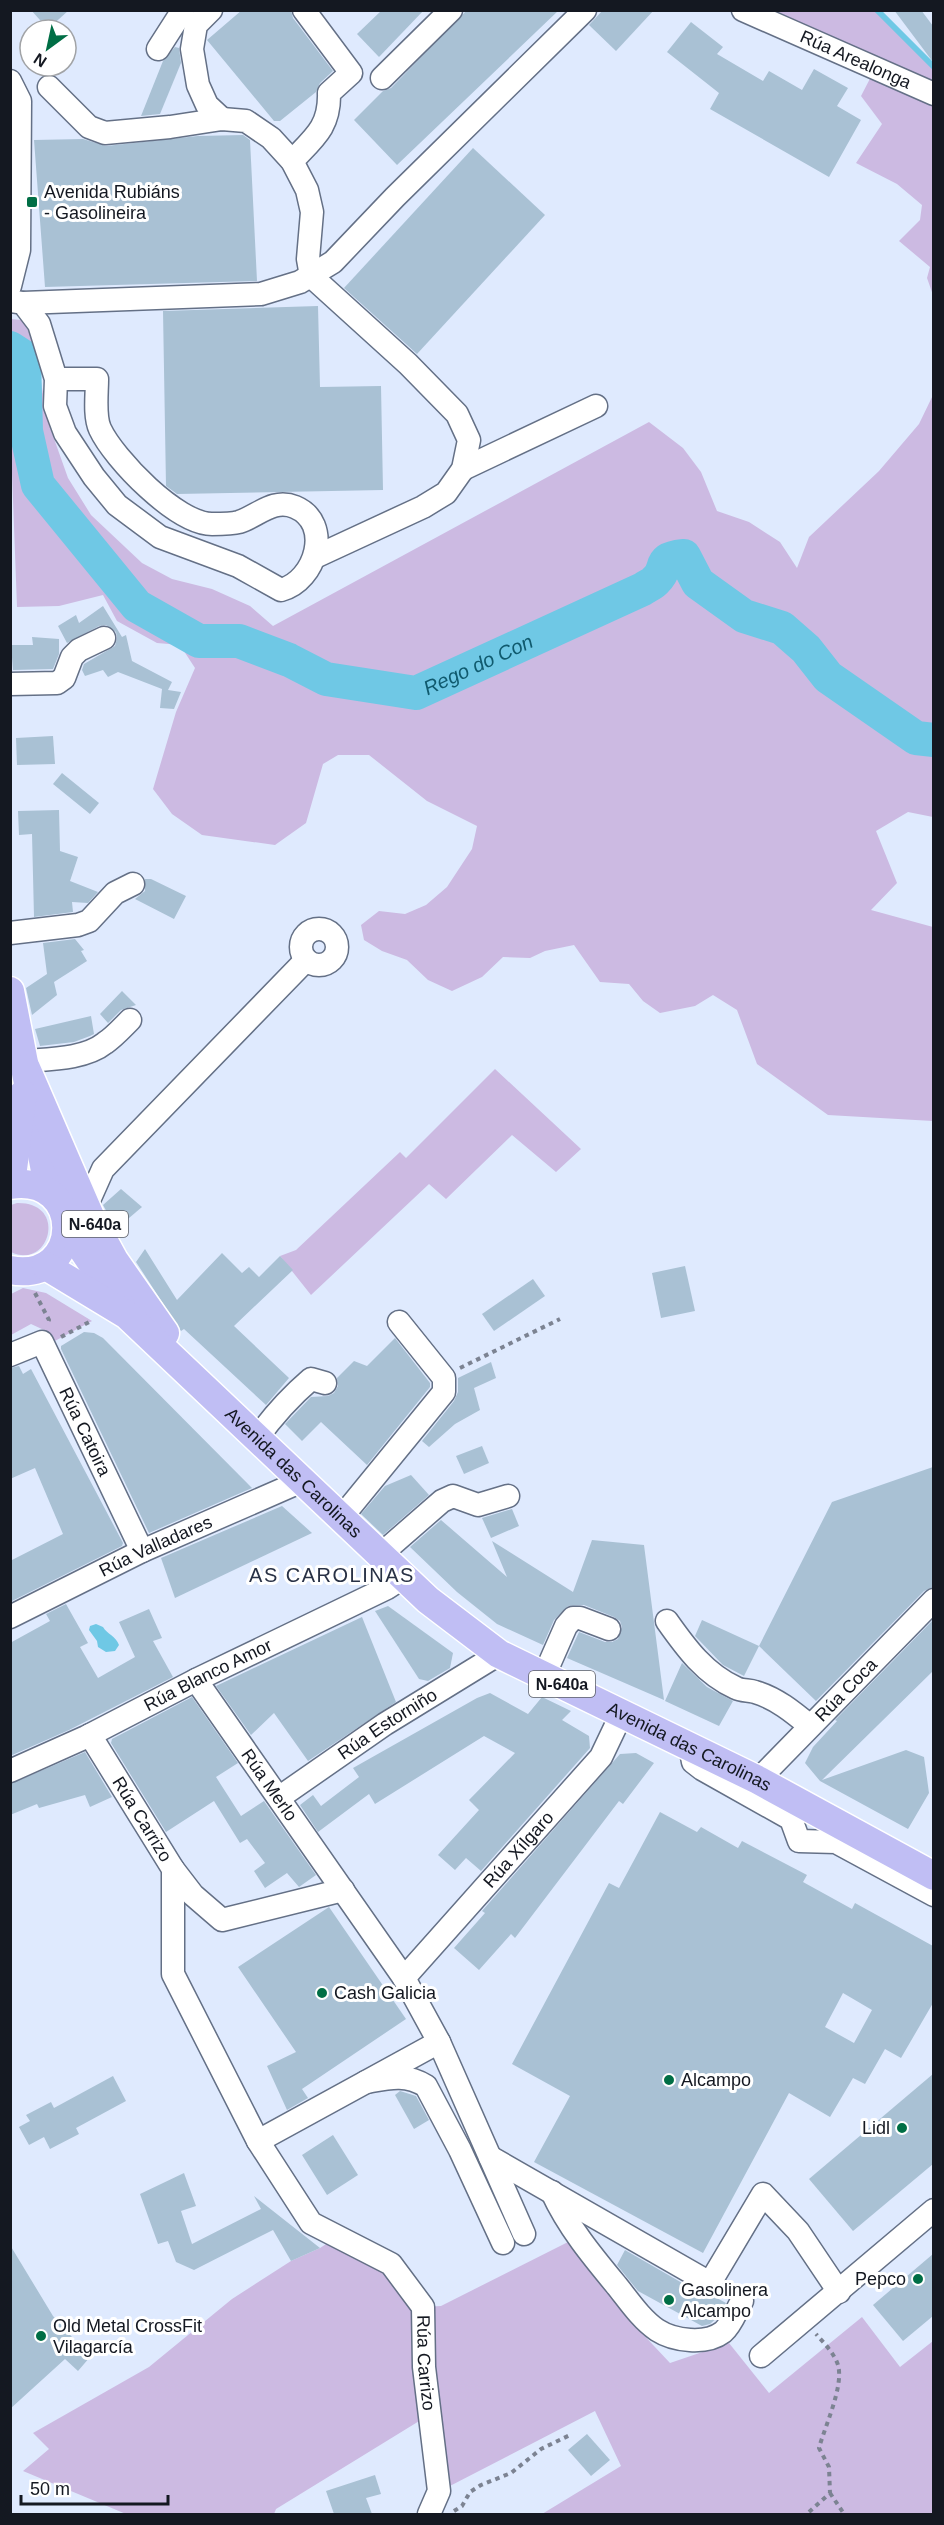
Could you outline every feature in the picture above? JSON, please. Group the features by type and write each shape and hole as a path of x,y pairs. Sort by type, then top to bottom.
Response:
{"main road":[{"name":"N-640a","path":"10,991 49,1191"},
{"name":"N-640a","path":"26,1065 16,1112 11,1185 24,1183 37,1185 49,1191 66,1214 77,1218 114,1260 164,1332 184,1369"},
{"name":"N-640a","path":"26,1065 67,1164 77,1218 127,1316 184,1369"},
{"name":"N-640a","path":"25,1276 57,1257 77,1218"},
{"name":"N-640a","path":"25,1276 127,1316"},
{"name":"Avenida das Carolinas","path":"184,1369 428,1600 499,1654 758,1780 933,1876"}],"street":[{"path":"158,49 183,10"},
{"path":"211,10 196,25 192,49 198,85 207,105 222,119"},
{"path":"292,161 324,127 330,109 329,93 351,73 304,10"},
{"path":"382,78 451,10"},
{"path":"15,296 261,294 300,282 333,262 395,197 585,10"},
{"name":"Rúa Arealonga","path":"743,10 933,94"},
{"path":"10,81 20,101 19,250 15,296 39,324 56,379 56,406 65,433 94,477 117,505 160,537 238,566 281,590 291,588 306,575 315,557 315,530 310,516 292,506 268,507 240,522 209,525 181,513 157,496 134,474 108,443 99,427 97,379 56,379"},
{"path":"49,87 89,127 105,133 222,119 246,121 271,138 292,161 307,190 312,212 308,259 311,276 408,364 457,414 469,440 463,469 446,493 423,507 315,557"},
{"path":"463,469 596,406"},
{"path":"10,684 57,683 64,678 72,657 79,650 104,638"},
{"path":"10,933 78,926 89,921 115,893 133,884"},
{"path":"77,1218 103,1169 306,960"},
{"path":"26,1065 93,1050 105,1044 130,1020"},
{"path":"67,1164 91,1172 103,1169"},
{"path":"341,1518 444,1392 444,1378 399,1322"},
{"name":"Rúa Catoira","path":"10,1355 42,1342 142,1551"},
{"path":"257,1438 281,1407 311,1379 325,1383"},
{"name":"Rúa Valladares","path":"10,1617 142,1551 302,1481"},
{"path":"380,1555 442,1501 453,1496 478,1505 508,1496"},
{"name":"Rúa Blanco Amor","path":"10,1770 90,1735 196,1680 387,1588 404,1577"},
{"name":"Rúa Coca","path":"758,1780 933,1600"},
{"path":"544,1676 566,1626 573,1618 580,1618 609,1629"},
{"path":"667,1621 689,1652 708,1671 738,1689 775,1700 810,1725"},
{"name":"Rúa Estorniño","path":"280,1797 385,1724 499,1654"},
{"name":"Rúa Merlo","path":"196,1680 343,1890"},
{"name":"Rúa Xílgaro","path":"404,1978 601,1757 622,1713"},
{"name":"Rúa Carrizo","path":"90,1735 172,1869 173,1974 258,2141 311,2223 392,2264 423,2307 424,2367 439,2491 430,2511"},
{"path":"690,1746 693,1762 702,1769 791,1819 796,1848 836,1842 933,1895"},
{"path":"172,1869 193,1895 222,1920 343,1890 404,1978 439,2042 524,2234"},
{"path":"258,2141 439,2042"},
{"path":"366,2082 402,2076 426,2086 460,2150 503,2243"},
{"path":"490,2157 710,2283 763,2194 798,2230 839,2292"},
{"path":"552,2192 562,2214 595,2260 636,2310 657,2329 672,2337 690,2340 704,2339 721,2333 729,2325 742,2301"},
{"path":"761,2356 933,2210"}],"path":[{"path":"25,1276 49,1320 44,1330"},
{"path":"444,1378 486,1354 560,1319"},
{"path":"53,1342 92,1321"},
{"path":"804,2321 828,2348 838,2366 837,2393 819,2448 829,2467 830,2493 844,2514"},
{"path":"430,2511 449,2514 462,2506 470,2492 511,2473 541,2449 570,2435"},
{"path":"809,2512 830,2493"}],"shaded area":[{"path":"743,11 879,11 889,24 933,67 933,295 927,278 930,267 899,241 920,220 922,205 897,184 856,163 882,124 861,96 875,69"},
{"path":"10,319 22,320 34,338 47,419 68,478 91,515 142,563 172,579 212,589 250,606 273,626 649,422 683,448 701,472 717,511 749,522 780,542 797,568 809,537 879,471 919,424 933,395 933,817 908,812 876,831 897,883 871,910 933,927 933,1121 828,1115 757,1064 737,1010 713,995 695,1006 660,1013 643,1001 629,984 600,982 574,945 545,951 530,958 503,957 482,977 452,991 428,980 407,960 382,951 364,940 361,925 379,911 405,914 426,905 447,887 472,849 477,826 427,801 369,755 338,755 323,764 306,823 275,845 202,835 172,814 153,789 176,712 195,668 180,645 157,643 117,621 103,595 59,606 17,607 10,419"},
{"path":"495,1069 581,1149 556,1172 512,1135 446,1199 429,1184 311,1295 280,1256 296,1250 400,1152 406,1158"},
{"path":"17,1203 33,1206 43,1213 48,1223 48,1234 43,1245 35,1252 24,1255 11,1252 11,1205"},
{"path":"23,1288 46,1293 92,1321 53,1342 44,1330 31,1324 11,1335 11,1294"},
{"path":"337,2237 391,2264 423,2307 441,2306 570,2241 639,2330 670,2363 729,2343 769,2393 862,2317 900,2367 933,2341 933,2514 542,2514 621,2466 595,2411 446,2488 429,2415 276,2509 274,2514 126,2514 23,2471 49,2449 33,2433 149,2367 232,2299 291,2261 320,2248"}],"water":[{"path":"96,1624 103,1627 118,1642 119,1645 115,1651 106,1652 98,1647 97,1641 89,1630 90,1626"}],"building":[{"path":"31,10 69,10 60,18 38,18"},
{"path":"242,10 291,10 293,18 333,71 320,83 316,92 280,121 274,121 207,40"},
{"path":"382,10 424,10 379,57 357,34"},
{"path":"467,10 559,10 397,165 354,120 383,91 391,88"},
{"path":"603,10 654,10 616,51 589,25"},
{"path":"894,10 921,10 933,26 933,62"},
{"path":"691,22 723,47 717,54 763,81 769,71 802,90 814,69 848,88 837,106 861,120 829,177 710,109 719,93 667,52"},
{"path":"175,47 179,48 181,63 160,114 141,116 163,61"},
{"path":"243,135 250,140 257,281 45,287 34,140 83,139 106,146 198,136"},
{"path":"473,148 545,215 417,354 344,288"},
{"path":"318,306 320,387 381,386 383,490 177,494 166,486 163,311"},
{"path":"103,606 122,637 126,635 132,661 172,682 168,690 181,692 174,709 160,708 162,689 118,672 108,677 103,670 85,676 82,670 84,664 115,646 116,632 106,625 99,626 67,643 58,626 76,615 79,623"},
{"path":"32,637 59,639 59,654 53,669 13,670 11,645 33,645"},
{"path":"53,736 55,764 17,765 16,738"},
{"path":"62,773 99,803 90,814 53,784"},
{"path":"59,810 60,851 78,857 70,881 98,892 88,903 72,902 73,912 34,917 32,834 19,835 18,811"},
{"path":"145,879 151,879 186,896 174,919 135,899 145,891"},
{"path":"75,939 84,950 81,951 87,961 54,982 57,995 32,1015 26,988 47,974 43,943"},
{"path":"122,991 136,1005 121,1010 108,1023 100,1014"},
{"path":"91,1016 94,1034 74,1042 40,1046 35,1029"},
{"path":"121,1189 142,1207 116,1229 103,1205"},
{"path":"145,1249 177,1300 222,1253 242,1273 249,1267 259,1277 280,1256 293,1270 234,1326 289,1378 266,1405 184,1329 181,1331 136,1262"},
{"path":"685,1266 695,1311 661,1318 652,1273"},
{"path":"533,1279 545,1296 494,1331 482,1314"},
{"path":"84,1332 94,1333 103,1338 252,1488 149,1533 61,1349 61,1346"},
{"path":"395,1338 430,1383 430,1387 367,1465 321,1422 302,1441 285,1424 311,1397 328,1396 334,1393 338,1386 337,1378 354,1361 367,1366"},
{"path":"491,1362 496,1378 474,1388 480,1410 455,1424 429,1447 422,1441 454,1401 458,1392 458,1378"},
{"path":"19,1366 23,1374 31,1369 123,1543 122,1546 10,1602 10,1561 63,1534 35,1468 10,1479 10,1368"},
{"path":"482,1446 489,1463 464,1474 456,1456"},
{"path":"933,1467 933,1587 924,1591 816,1701 759,1646 832,1502"},
{"path":"411,1475 429,1495 383,1535 361,1514 385,1486"},
{"path":"282,1506 312,1533 175,1598 161,1558"},
{"path":"512,1509 519,1526 491,1538 482,1518"},
{"path":"441,1520 507,1577 492,1541 573,1592 592,1540 644,1545 664,1700 567,1658 579,1632 605,1642 618,1639 622,1627 620,1621 614,1617 584,1605 568,1606 554,1620 543,1645 497,1624 457,1592 410,1547"},
{"path":"66,1604 88,1643 80,1647 98,1678 135,1657 119,1622 149,1609 162,1638 153,1641 173,1677 69,1730 10,1756 10,1643 50,1621 46,1614"},
{"path":"388,1606 453,1653 450,1668 428,1681 419,1679 375,1611"},
{"path":"362,1617 396,1702 308,1761 274,1713 251,1735 216,1686"},
{"path":"702,1620 759,1646 744,1676 723,1665 695,1636"},
{"path":"933,1620 933,1671 822,1780 906,1750 924,1757 929,1793 908,1829 820,1781 805,1763 813,1747 837,1721 835,1720"},
{"path":"682,1663 707,1687 733,1701 719,1726 665,1701"},
{"path":"490,1693 528,1714 542,1697 571,1711 562,1720 589,1736 590,1748 481,1871 466,1858 455,1870 438,1855 479,1810 469,1800 515,1753 484,1736 375,1804 369,1794 318,1832 300,1805 313,1795 321,1806 359,1777 353,1768 477,1698"},
{"path":"192,1697 238,1763 216,1777 241,1816 264,1801 316,1875 299,1887 287,1873 265,1888 254,1871 265,1863 247,1839 240,1843 214,1801 166,1832 111,1743 112,1739"},
{"path":"85,1752 112,1797 90,1807 85,1795 39,1808 37,1804 10,1815 10,1784"},
{"path":"636,1753 654,1763 623,1804 619,1801 515,1938 511,1934 479,1970 454,1948 485,1913 482,1911 620,1754"},
{"name":"Alcampo","path":"660,1812 697,1832 701,1827 738,1848 742,1841 807,1875 803,1882 852,1909 855,1903 933,1946 933,2003 901,2058 885,2049 865,2084 853,2078 830,2117 789,2093 703,2253 534,2162 570,2096 512,2064 609,1883 619,1888","holes":["843,1993 872,2010 854,2043 825,2027"]},
{"name":"Cash Galicia","path":"329,1907 406,2019 302,2089 308,2098 287,2110 267,2066 296,2052 238,1967"},
{"name":"Lidl","path":"933,2074 933,2164 853,2231 809,2179"},
{"path":"113,2076 126,2101 76,2128 79,2134 50,2149 44,2137 29,2145 19,2127 30,2121 26,2115 51,2102 54,2108"},
{"path":"400,2091 416,2096 429,2120 414,2129 395,2095"},
{"path":"333,2135 358,2175 327,2195 302,2155"},
{"path":"184,2173 196,2206 181,2211 192,2244 261,2209 254,2196 320,2248 291,2261 273,2230 194,2270 176,2262 168,2241 158,2244 140,2194"},
{"name":"Old Metal CrossFit Vilagarcía","path":"10,2245 53,2316 90,2357 78,2371 65,2359 10,2409"},
{"path":"625,2250 703,2295 713,2296 726,2303 718,2317 710,2324 702,2326 638,2291 617,2265"},
{"name":"Pepco","path":"933,2254 933,2316 903,2341 873,2305"},
{"path":"587,2434 610,2460 591,2476 568,2450"},
{"path":"375,2475 381,2494 366,2498 372,2514 334,2514 326,2491"}],"waterway":[{"path":"877,10 934,67"},
{"name":"Rego do Con","path":"10,348 24,357 26,431 38,485 137,606 199,641 239,641 289,660 326,679 416,693 643,589 660,575 666,561 684,556 698,583 744,616 782,628 806,649 828,677 916,738 934,740"}],"place":[{"name":"Avenida Rubiáns - Gasolineira","path":"32,202"},
{"name":"Cash Galicia","path":"322,1993"},
{"name":"Alcampo","path":"669,2080"},
{"name":"Lidl","path":"902,2128"},
{"name":"Pepco","path":"918,2279"},
{"name":"Gasolinera Alcampo","path":"669,2300"},
{"name":"Old Metal CrossFit Vilagarcía","path":"41,2336"}],"district":[{"name":"AS CAROLINAS","path":"332,1575"}]}
